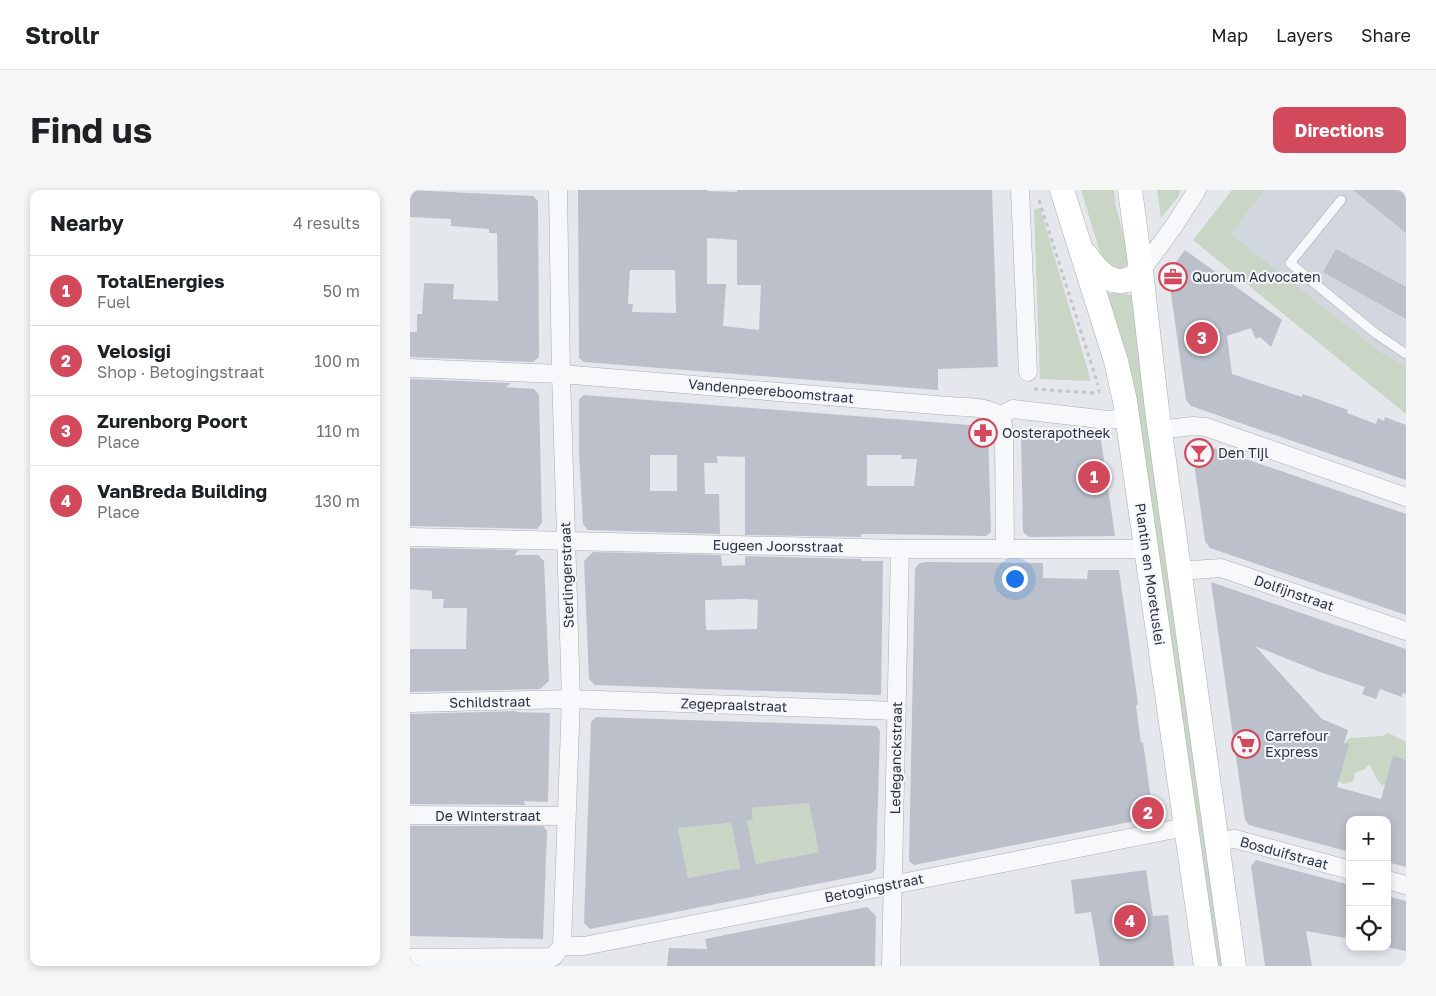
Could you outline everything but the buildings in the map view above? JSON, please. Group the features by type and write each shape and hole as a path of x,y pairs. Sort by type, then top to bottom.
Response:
{"main road":[{"name":"Plantin en Moretuslei","path":"1062,190 1116,361 1125,401 1118,419 1146,548 1206,966"},
{"path":"1130,190 1160,430 1234,966"},
{"path":"1079,245 1095,268 1111,280 1129,280 1141,271"}],"street":[{"name":"Sterlingerstraat","path":"556,956 566,816 571,699 561,374 558,190"},
{"path":"1141,271 1174,226 1197,190"},
{"path":"1028,191 1028,380"},
{"name":"Vandenpeereboomstraat","path":"410,368 561,374 986,409 999,416"},
{"path":"1005,550 1004,425 999,416 1013,409 1118,419"},
{"path":"1160,430 1193,426 1206,427 1406,497"},
{"name":"Eugeen Joorsstraat","path":"410,537 900,549 1146,548"},
{"name":"Ledeganckstraat","path":"891,966 900,549"},
{"name":"Dolfijnstraat","path":"1179,571 1221,568 1406,631"},
{"name":"Schildstraat","path":"410,703 571,699"},
{"name":"Zegepraalstraat","path":"571,699 897,711"},
{"name":"De Winterstraat","path":"410,815 566,816"},
{"name":"Betogingstraat","path":"410,958 431,962 556,956 584,946 1185,827"},
{"name":"Bosduifstraat","path":"1217,841 1235,839 1346,869"},
{"path":"1391,881 1406,885"}],"lane":[{"path":"1340,200 1290,263 1375,333 1406,354"}],"path":[{"path":"1028,191 1100,391 1118,419"},
{"path":"1028,380 1092,393 1100,391"}],"shaded area":[{"path":"1265,190 1406,190 1406,367 1382,353 1231,234"}],"green space":[{"path":"1081,190 1114,190 1116,207 1128,252 1129,259 1126,268 1117,272 1102,259"},
{"path":"1157,190 1181,190 1178,197 1161,218"},
{"path":"1232,190 1265,190 1231,234 1382,353 1406,367 1406,414 1193,240"},
{"path":"1040,208 1091,381 1040,379 1034,209"},
{"path":"1107,294 1132,295 1226,966 1219,966 1208,935"},
{"path":"1388,733 1406,741 1406,759 1399,761 1387,785 1379,783 1369,764 1364,770 1355,773 1354,780 1348,783 1342,784 1337,779 1346,741 1350,738 1382,736"},
{"path":"809,803 819,852 756,864 747,821 753,820 752,808"},
{"path":"731,823 740,868 688,878 678,828"}],"place":[{"name":"Quorum Advocaten","path":"1173,277"},
{"name":"Zurenborg Poort","path":"1202,338"},
{"name":"Oosterapotheek","path":"983,433"},
{"name":"Den Tijl","path":"1199,453"},
{"name":"TotalEnergies","path":"1094,477"},
{"name":"Carrefour Express","path":"1246,744"},
{"name":"Velosigi","path":"1148,813"},
{"name":"VanBreda Building","path":"1130,921"}]}
